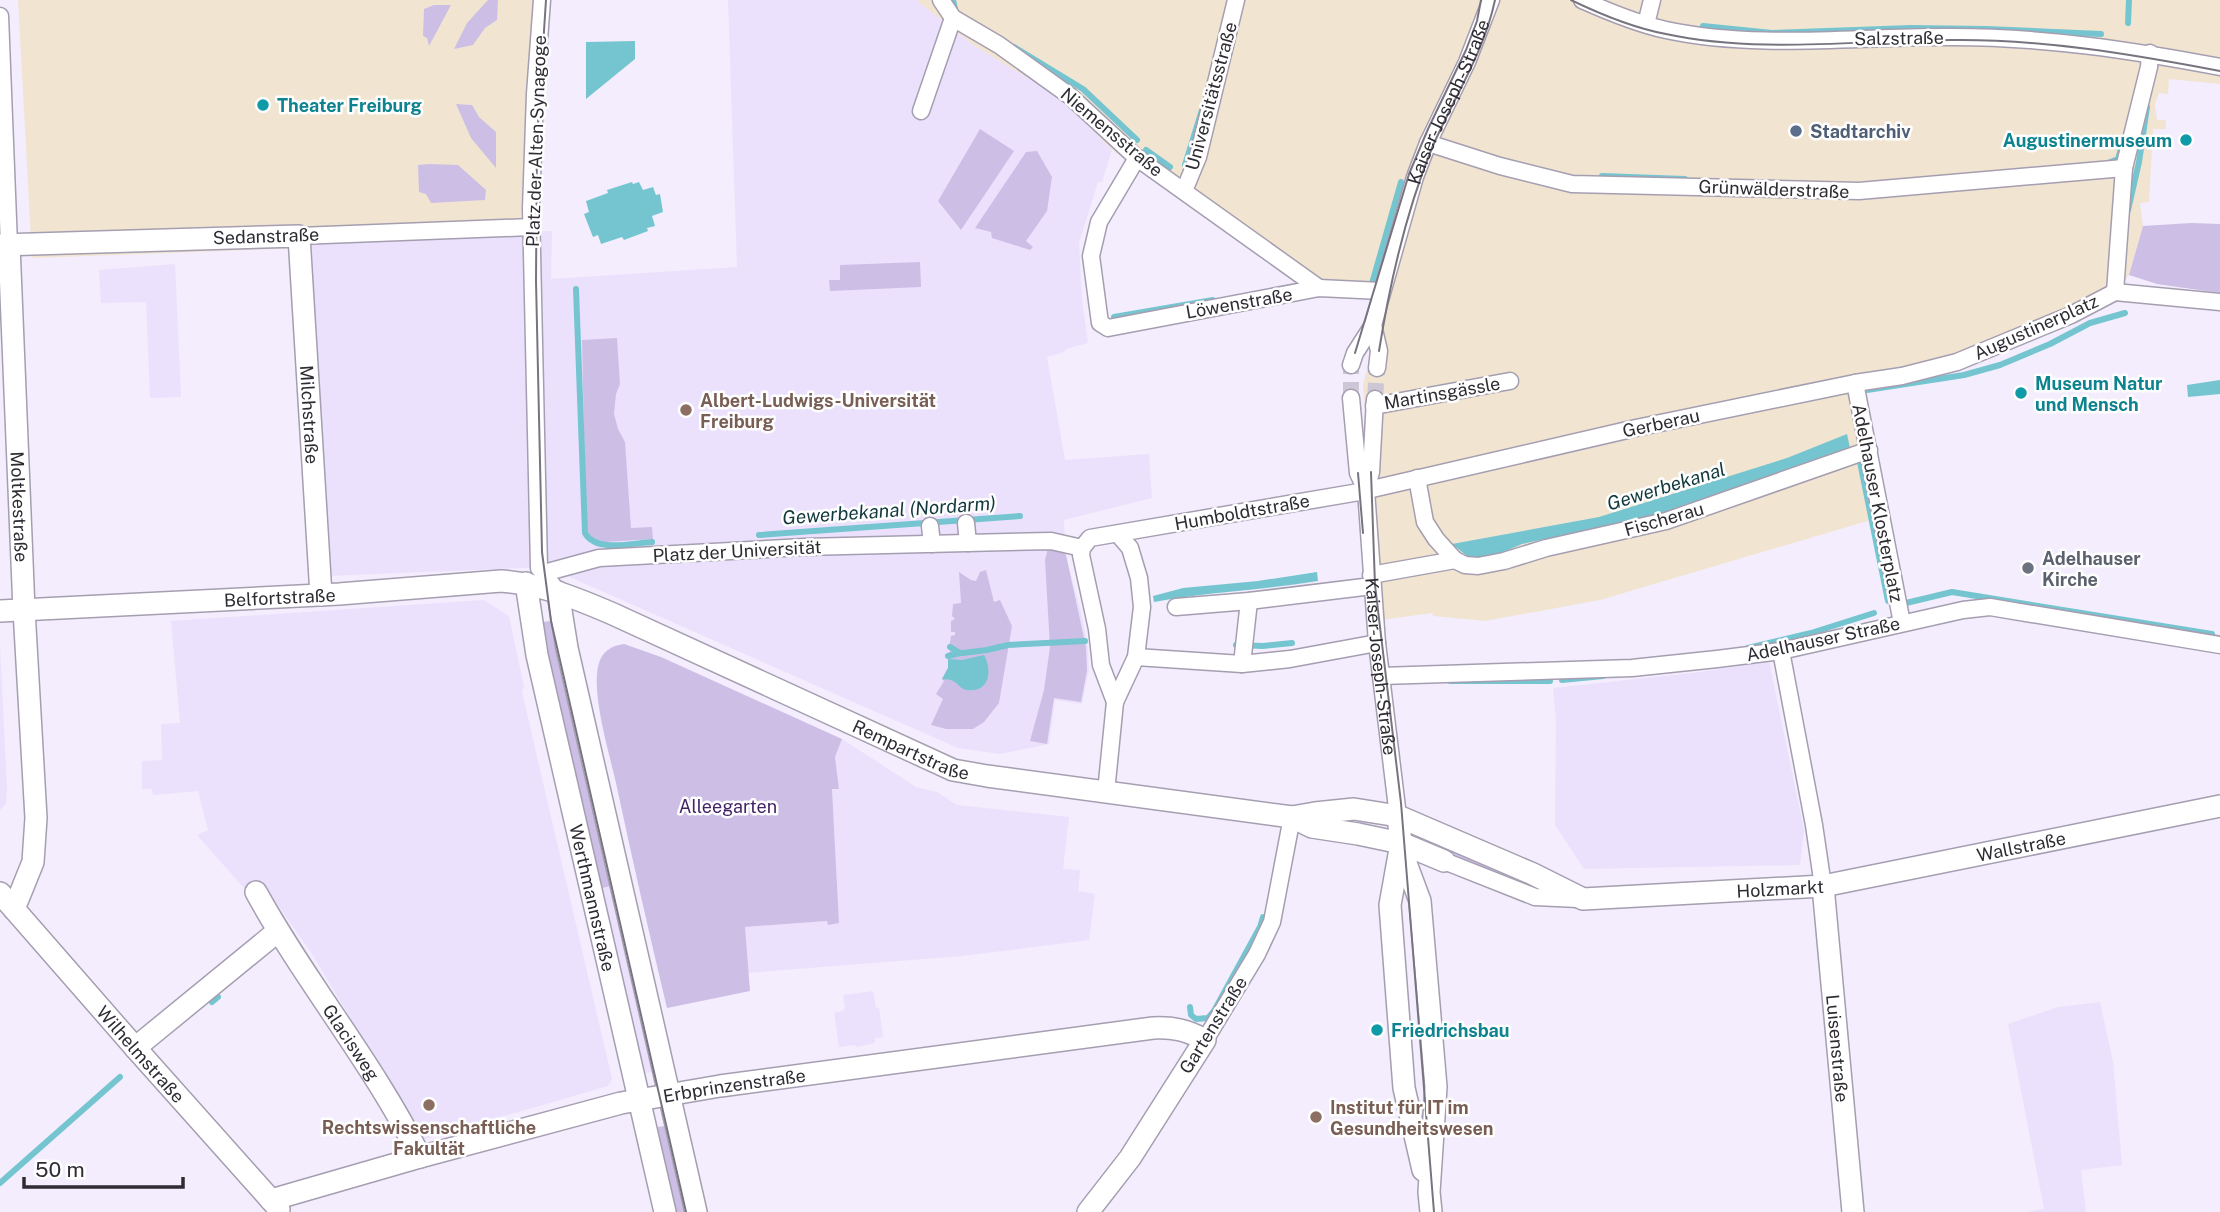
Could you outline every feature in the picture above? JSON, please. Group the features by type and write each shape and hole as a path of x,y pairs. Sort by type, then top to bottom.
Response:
{"street":[{"name":"Platz der Alten Synagoge","path":"536,575 531,227 535,94 542,0"},
{"name":"Niemensstraße","path":"941,0 953,18 999,45 1070,96 1137,158 1319,288"},
{"name":"Universitätsstraße","path":"1184,191 1198,157 1237,0"},
{"name":"Kaiser-Joseph-Straße","path":"1353,359 1373,325 1415,177 1428,143 1463,72 1491,0"},
{"name":"Salzstraße","path":"1582,0 1675,32 1743,38 1820,40 1953,37 2026,39 2149,60 2220,67"},
{"path":"1646,24 1652,0"},
{"name":"Moltkestraße","path":"0,16 4,245 36,818 33,862 7,901"},
{"path":"921,111 953,18"},
{"name":"Augustinerplatz","path":"2115,292 2124,168 2149,60"},
{"name":"Grünwälderstraße","path":"1428,143 1500,166 1572,184 1859,191 2124,168"},
{"name":"Löwenstraße","path":"1137,158 1099,222 1091,256 1100,323 1108,328 1319,288 1381,291"},
{"name":"Sedanstraße","path":"4,245 531,227"},
{"name":"Milchstraße","path":"299,236 321,594"},
{"name":"Augustinerplatz","path":"1957,362 2071,315 2115,292 2220,303"},
{"name":"Kaiser-Joseph-Straße","path":"1373,325 1378,359"},
{"name":"Gerberau","path":"1366,490 1636,428 1855,383 1902,376 1957,362"},
{"name":"Martinsgässle","path":"1365,472 1375,402 1510,381"},
{"name":"Adelhauser Klosterplatz","path":"1855,383 1902,623"},
{"path":"1350,398 1365,472"},
{"name":"Fischerau","path":"1177,607 1249,601 1371,580 1455,560 1465,565 1478,566 1504,561 1546,548 1666,521 1868,450"},
{"name":"Kaiser-Joseph-Straße","path":"1365,472 1377,643 1401,843 1420,901 1433,1046 1436,1087 1430,1202"},
{"path":"1417,478 1425,522 1455,560"},
{"name":"Humboldtstraße","path":"1082,548 1090,538 1366,490"},
{"path":"966,523 968,543"},
{"path":"930,526 932,544"},
{"path":"1106,792 1115,702 1136,657 1148,607 1130,548 1118,534"},
{"name":"Platz der Universität","path":"536,575 598,558 804,547 1051,541 1082,548"},
{"path":"1082,548 1081,555 1095,618 1101,665 1115,702"},
{"name":"Belfortstraße","path":"0,611 501,582 536,575 558,592"},
{"name":"Werthmannstraße","path":"536,575 537,655 666,1212"},
{"name":"Werthmannstraße","path":"558,592 567,648 696,1212"},
{"name":"Rempartstraße","path":"558,592 613,614 953,770 1292,817 1354,809 1398,816"},
{"path":"1242,661 1249,601"},
{"name":"Adelhauser Straße","path":"1381,676 1632,668 1781,652 1902,623 1990,607 2220,645"},
{"path":"1136,657 1242,661 1290,659 1377,643"},
{"name":"Holzmarkt","path":"1401,843 1535,897 1583,899 1823,886 1781,652"},
{"name":"Wallstraße","path":"1823,886 2220,806"},
{"name":"Holzmarkt","path":"1398,816 1533,874 1583,899"},
{"name":"Rempartstraße","path":"1292,817 1312,827 1401,843"},
{"name":"Gartenstraße","path":"1088,1212 1130,1158 1257,954 1272,922 1292,817"},
{"name":"Kaiser-Joseph-Straße","path":"1401,843 1390,905 1404,1088 1430,1202"},
{"name":"Luisenstraße","path":"1823,886 1853,1212"},
{"name":"Glacisweg","path":"257,892 278,931 370,1070 420,1157"},
{"name":"Wilhelmstraße","path":"7,901 277,1206"},
{"path":"135,1048 278,931"},
{"name":"Erbprinzenstraße","path":"277,1206 420,1157 669,1094 1153,1028 1187,1030 1205,1040"}],"shaded area":[{"path":"18,0 533,0 520,231 305,248 32,258"},
{"name":"Albert-Ludwigs-Universität Freiburg","path":"728,0 916,0 973,45 1054,91 1112,150 1102,182 1098,182 1079,243 1082,300 1088,343 1047,357 1065,460 1149,454 1152,498 1064,520 1065,553 1081,612 1089,670 1082,704 1055,700 1049,744 1000,754 958,748 547,567 327,576 304,242 552,231 551,279 737,267"},
{"path":"916,0 2220,0 2220,84 2169,79 2168,94 2159,93 2155,104 2157,120 2166,120 2166,129 2153,129 2149,202 2140,203 2143,226 2129,275 2115,292 1953,363 1855,383 1881,517 1600,600 1485,621 1433,616 1432,613 1381,620 1363,385 1387,293 1319,290 1112,150 1054,91 973,45"},
{"path":"175,264 181,397 150,398 146,302 101,303 99,270"},
{"path":"484,600 509,616 524,687 522,692 612,1079 608,1086 421,1140 312,954 272,897 256,908 243,887 197,835 208,830 198,791 153,795 152,789 142,789 142,761 162,760 161,724 180,723 171,621"},
{"path":"0,645 7,789 6,803 0,810"},
{"path":"1769,661 1804,830 1800,865 1584,869 1555,825 1556,720 1553,688 1701,672"},
{"path":"842,739 916,787 937,792 957,805 1069,817 1063,869 1080,870 1078,891 1095,894 1089,940 962,956 747,973 744,927 828,921 828,924 839,923 832,789 839,788 835,757"},
{"path":"615,885 656,1071 640,1074 598,889"},
{"path":"873,991 876,1008 879,1008 883,1037 875,1038 875,1043 839,1047 834,1013 845,1008 843,995"},
{"path":"2100,1002 2113,1062 2122,1165 2081,1170 2086,1212 2026,1212 2044,1209 2008,1024 2058,1007"}],"green space":[{"path":"488,0 498,0 497,20 485,28 473,45 454,49 467,23"},
{"path":"434,5 451,5 429,46 427,38 423,36 424,9"},
{"path":"456,104 472,105 479,117 496,132 496,168 471,138"},
{"path":"980,129 1014,151 961,230 938,201"},
{"path":"1037,151 1052,177 1047,211 1026,241 1033,247 1030,250 992,238 991,232 975,228 1026,152"},
{"path":"418,165 458,165 486,190 485,200 431,203 426,194 419,192"},
{"path":"2220,224 2220,293 2157,284 2129,275 2143,226"},
{"path":"920,262 921,287 830,291 829,280 840,280 840,265"},
{"path":"617,338 620,384 614,414 625,442 631,528 652,527 653,539 605,542 592,539 586,528 582,340"},
{"path":"1048,548 1060,549 1066,555 1086,647 1087,671 1081,702 1054,698 1047,744 1030,741 1044,690 1050,647 1045,560"},
{"path":"986,570 994,602 1000,600 1012,626 999,703 984,722 973,729 946,729 931,725 943,699 936,694 944,681 942,679 948,668 951,636 955,635 955,632 951,632 951,621 955,619 952,616 953,604 961,603 959,572 976,581 980,572"},
{"path":"556,620 615,885 598,889 537,623"},
{"name":"Alleegarten","path":"624,644 661,657 842,739 835,757 839,789 832,789 839,923 828,925 827,921 745,927 750,991 667,1008 597,693 601,657 610,648"},
{"path":"1448,847 1545,887 1543,891 1449,855"},
{"path":"670,1125 690,1212 671,1212 652,1128"}],"water":[{"path":"635,41 635,59 586,99 586,42"},
{"path":"639,182 643,190 653,187 656,195 660,194 663,212 652,216 655,226 647,228 648,231 624,240 622,237 601,244 598,235 593,237 584,214 589,212 586,201 608,193 607,190"},
{"path":"2220,380 2220,394 2188,397 2187,385"},
{"path":"1847,434 1851,453 1660,514 1522,544 1499,554 1472,560 1452,544 1599,517 1787,458"},
{"path":"1317,572 1318,581 1298,584 1154,602 1153,596 1183,588"},
{"path":"984,655 988,674 987,680 980,688 965,689 952,680 942,679 948,668 948,659 962,660"}],"waterway":[{"path":"953,0 956,13"},
{"path":"2128,23 2129,0"},
{"path":"1703,26 1772,33 1911,28 2101,34"},
{"path":"1014,47 1083,89 1137,140"},
{"path":"2128,210 2139,162 2147,107"},
{"path":"1185,165 1202,110"},
{"path":"2108,163 2118,159 2122,146"},
{"path":"1146,150 1170,167"},
{"path":"1602,176 1685,179"},
{"path":"1371,287 1401,182"},
{"name":"Gewerbekanal (Nordarm)","path":"576,289 585,533 590,539 606,545 652,542"},
{"path":"1114,317 1213,300"},
{"path":"1867,390 1964,375 2000,365 2050,344 2090,323 2125,313"},
{"path":"1860,462 1888,601"},
{"name":"Gewerbekanal (Nordarm)","path":"759,535 1020,516"},
{"path":"1906,603 1952,592 2212,634"},
{"path":"1748,648 1811,633 1874,613"},
{"path":"950,647 963,653 1008,645 1085,641"},
{"path":"1236,645 1292,643"},
{"path":"948,656 960,653"},
{"path":"1562,680 1603,676"},
{"path":"1450,681 1550,681"},
{"path":"1190,1007 1191,1015 1196,1019 1208,1018 1214,1011 1263,917"},
{"path":"212,1002 218,997"},
{"path":"0,1183 120,1077"}],"tunnel":[{"path":"1351,365 1351,398"},
{"path":"1375,399 1377,368"}],"tram line":[{"path":"546,0 537,139 536,281 542,552 551,621 686,1212"},
{"path":"1355,353 1409,174 1466,50 1477,21 1481,0"},
{"path":"1379,351 1393,274 1414,198 1432,148 1483,39 1495,0"},
{"path":"1571,0 1642,28 1701,40 1772,45 1986,40 2120,53 2220,71"},
{"path":"1371,472 1375,585 1401,803 1434,1212"},
{"path":"1358,473 1363,533"}],"place":[{"name":"Theater Freiburg","path":"263,105"},
{"name":"Stadtarchiv","path":"1796,131"},
{"name":"Augustinermuseum","path":"2186,140"},
{"name":"Museum Natur und Mensch","path":"2021,393"},
{"name":"Albert-Ludwigs-Universität Freiburg","path":"686,410"},
{"name":"Adelhauser Kirche","path":"2028,568"},
{"name":"Friedrichsbau","path":"1377,1030"},
{"name":"Rechtswissenschaftliche Fakultät","path":"429,1105"},
{"name":"Institut für IT im Gesundheitswesen","path":"1316,1117"}],"water label":[{"name":"Gewerbekanal","path":"1666,486"}]}
